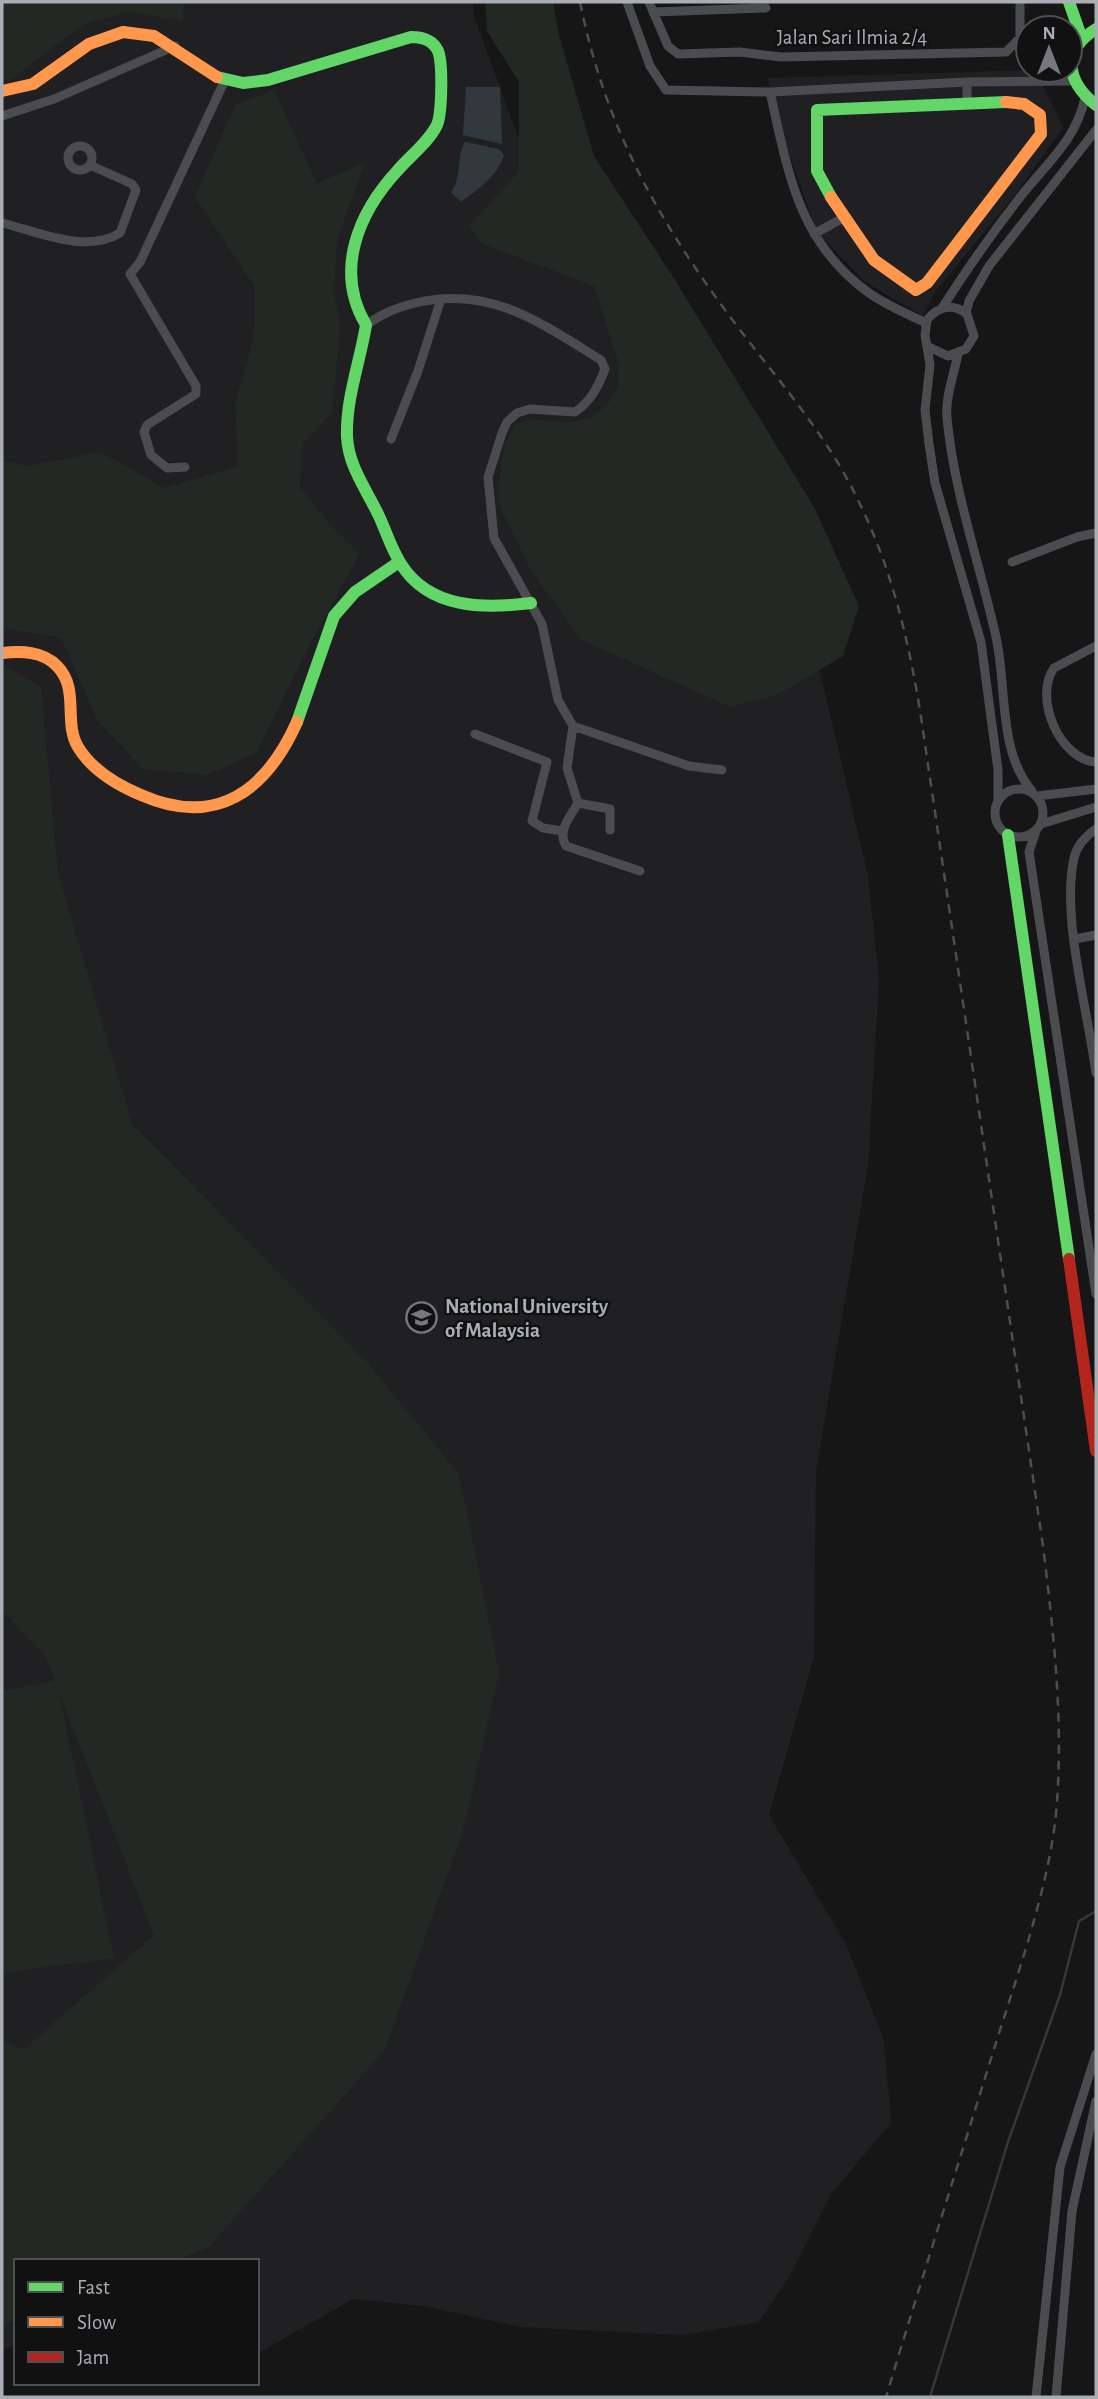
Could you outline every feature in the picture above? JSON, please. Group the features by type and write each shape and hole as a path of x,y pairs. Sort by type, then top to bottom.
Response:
{"street":[{"path":"627,2 650,66 666,90 770,92 1014,82"},
{"path":"649,2 653,12 766,8"},
{"name":"Jalan Sari Ilmia 2/4","path":"653,12 668,46 678,54 740,52 781,57 1006,52 1020,38 1020,2"},
{"path":"2,91 28,87 41,80 80,48 104,35 127,31 150,34 175,46 216,78 252,83 411,37 423,37 433,42 439,53 437,126 391,177 371,204 349,261 349,288 356,312 366,325"},
{"path":"2,116 54,99 175,46"},
{"path":"185,467 167,468 151,455 144,432 147,425 196,394 196,386 130,274 140,262 225,80"},
{"path":"967,82 967,103"},
{"path":"942,308 1018,200 1051,164 1078,125 1091,101 1075,84"},
{"path":"770,92 784,163 818,244 843,271 870,294 926,323"},
{"path":"967,103 1024,104 1040,115 1041,134 1002,188 927,283 916,290 874,260 843,218 817,171 817,110 967,103"},
{"path":"966,313 969,301 989,266 1096,130"},
{"path":"2,223 87,243 104,241 120,233 136,190 132,184 89,165"},
{"path":"1002,188 1018,200"},
{"path":"814,234 843,218"},
{"path":"531,603 480,607 449,601 410,577 350,464 347,435 366,325 385,311 441,299 470,297 498,303 556,332 603,364 605,369 599,383 583,407 575,412 530,409 517,413 507,422 493,455 488,496 494,538 531,603 542,624 558,700 573,726 566,768 578,803 562,831 566,846 640,871"},
{"path":"391,439 418,371 441,299"},
{"path":"929,347 938,353 958,354 966,349 974,335 971,320 966,313 952,307 942,308 934,312 926,323 925,335 929,347 925,410 935,483 981,642 996,756 998,801 995,816 997,824 1009,835 1096,1451"},
{"path":"958,354 946,414 957,484 1000,658 1010,743 1021,779 1044,809 1028,852 1096,1294"},
{"path":"1012,562 1077,537 1096,533"},
{"path":"2,653 27,650 51,659 66,677 71,696 72,727 78,746 96,769 160,804 179,809 208,809 237,797 276,765 299,720 334,616 350,595 400,562"},
{"path":"1096,646 1054,668 1045,692 1046,706 1074,755 1084,761 1096,762"},
{"path":"573,726 689,766 722,770"},
{"path":"475,734 547,762 532,821 544,828 562,831"},
{"path":"998,801 1013,789 1035,794 1096,789"},
{"path":"578,803 610,809 610,830"},
{"path":"1009,835 1028,836 1039,827 1096,807"},
{"path":"1096,829 1081,841 1074,857 1075,939 1094,1041 1096,1073"},
{"path":"1075,939 1096,935"},
{"path":"1036,2397 1060,2167 1096,2054"},
{"path":"1056,2397 1072,2211 1096,2101"}],"shaded area":[{"name":"National University of Malaysia","path":"2,2 473,2 473,13 517,134 613,284 813,641 868,876 879,980 868,1165 816,1471 814,1657 769,1815 846,1944 884,2040 891,2123 831,2194 788,2279 759,2322 682,2335 520,2327 424,2306 353,2299 259,2353 259,2259 14,2259 14,2346 2,2350"},
{"path":"2,2 184,2 183,21 127,12 83,25 12,79 2,80"},
{"path":"485,2 553,2 559,35 594,156 675,280 814,507 859,606 843,656 779,694 730,707 580,639 530,569 497,500 506,441 515,425 530,419 566,423 590,418 607,405 619,384 619,364 594,286 483,244 469,226 519,171 519,82 487,31"},
{"path":"1014,71 1014,84 1043,84 1063,128 1014,196 935,292 923,316 865,282 817,232 775,114 768,78"},
{"path":"466,87 500,87 502,144 463,135"},
{"path":"274,90 317,183 365,163 337,240 334,290 340,328 332,413 303,443 300,487 334,529 360,553 305,654 257,752 208,775 143,769 97,720 61,638 2,628 2,461 28,466 100,452 165,488 238,466 235,402 254,338 255,287 195,197 235,105"},
{"path":"465,142 499,149 504,155 492,176 461,202 451,192 457,180"},
{"path":"2,668 9,668 41,687 58,873 132,1124 368,1363 459,1474 499,1673 463,1831 385,2050 209,2247 178,2259 14,2259 14,2321 2,2325 2,2041 24,2049 154,1935 59,1693 114,1958 2,1973 2,1691 55,1681 44,1654 2,1611"}],"waterway":[{"path":"930,2397 1008,2142 1060,1995 1079,1921 1096,1911"}],"railway":[{"path":"580,2 604,89 637,169 704,281 831,452 858,500 890,579 905,633 921,717 1043,1546 1058,1713 1058,1780 1052,1842 1031,1932 886,2397"}],"traffic: fast":[{"path":"1069,2 1073,14"},
{"path":"1096,29 1077,47 1072,66 1078,86 1096,105"},
{"path":"217,77 243,83 268,80 411,37 427,40 436,47 440,57 441,77 437,125 384,187 362,224 355,243 352,284 366,325 351,394 347,422 348,446 357,475 394,551 413,579 442,598 459,603 495,606 531,603"},
{"path":"831,197 817,171 817,110 1006,102"},
{"path":"297,722 334,616 355,592 399,562"},
{"path":"1008,835 1069,1259"}],"traffic: slow":[{"path":"2,91 33,84 89,44 123,32 154,36 217,77"},
{"path":"831,197 874,260 916,290 927,283 1041,134 1040,115 1024,104 1006,102"},
{"path":"2,653 24,652 38,655 57,666 68,685 74,737 84,755 98,770 123,787 168,804 193,807 215,805 236,797 254,784 270,767 297,722"}],"traffic: jam":[{"path":"1069,1259 1096,1451"}],"place":[{"name":"National University of Malaysia","path":"422,1318"}]}
